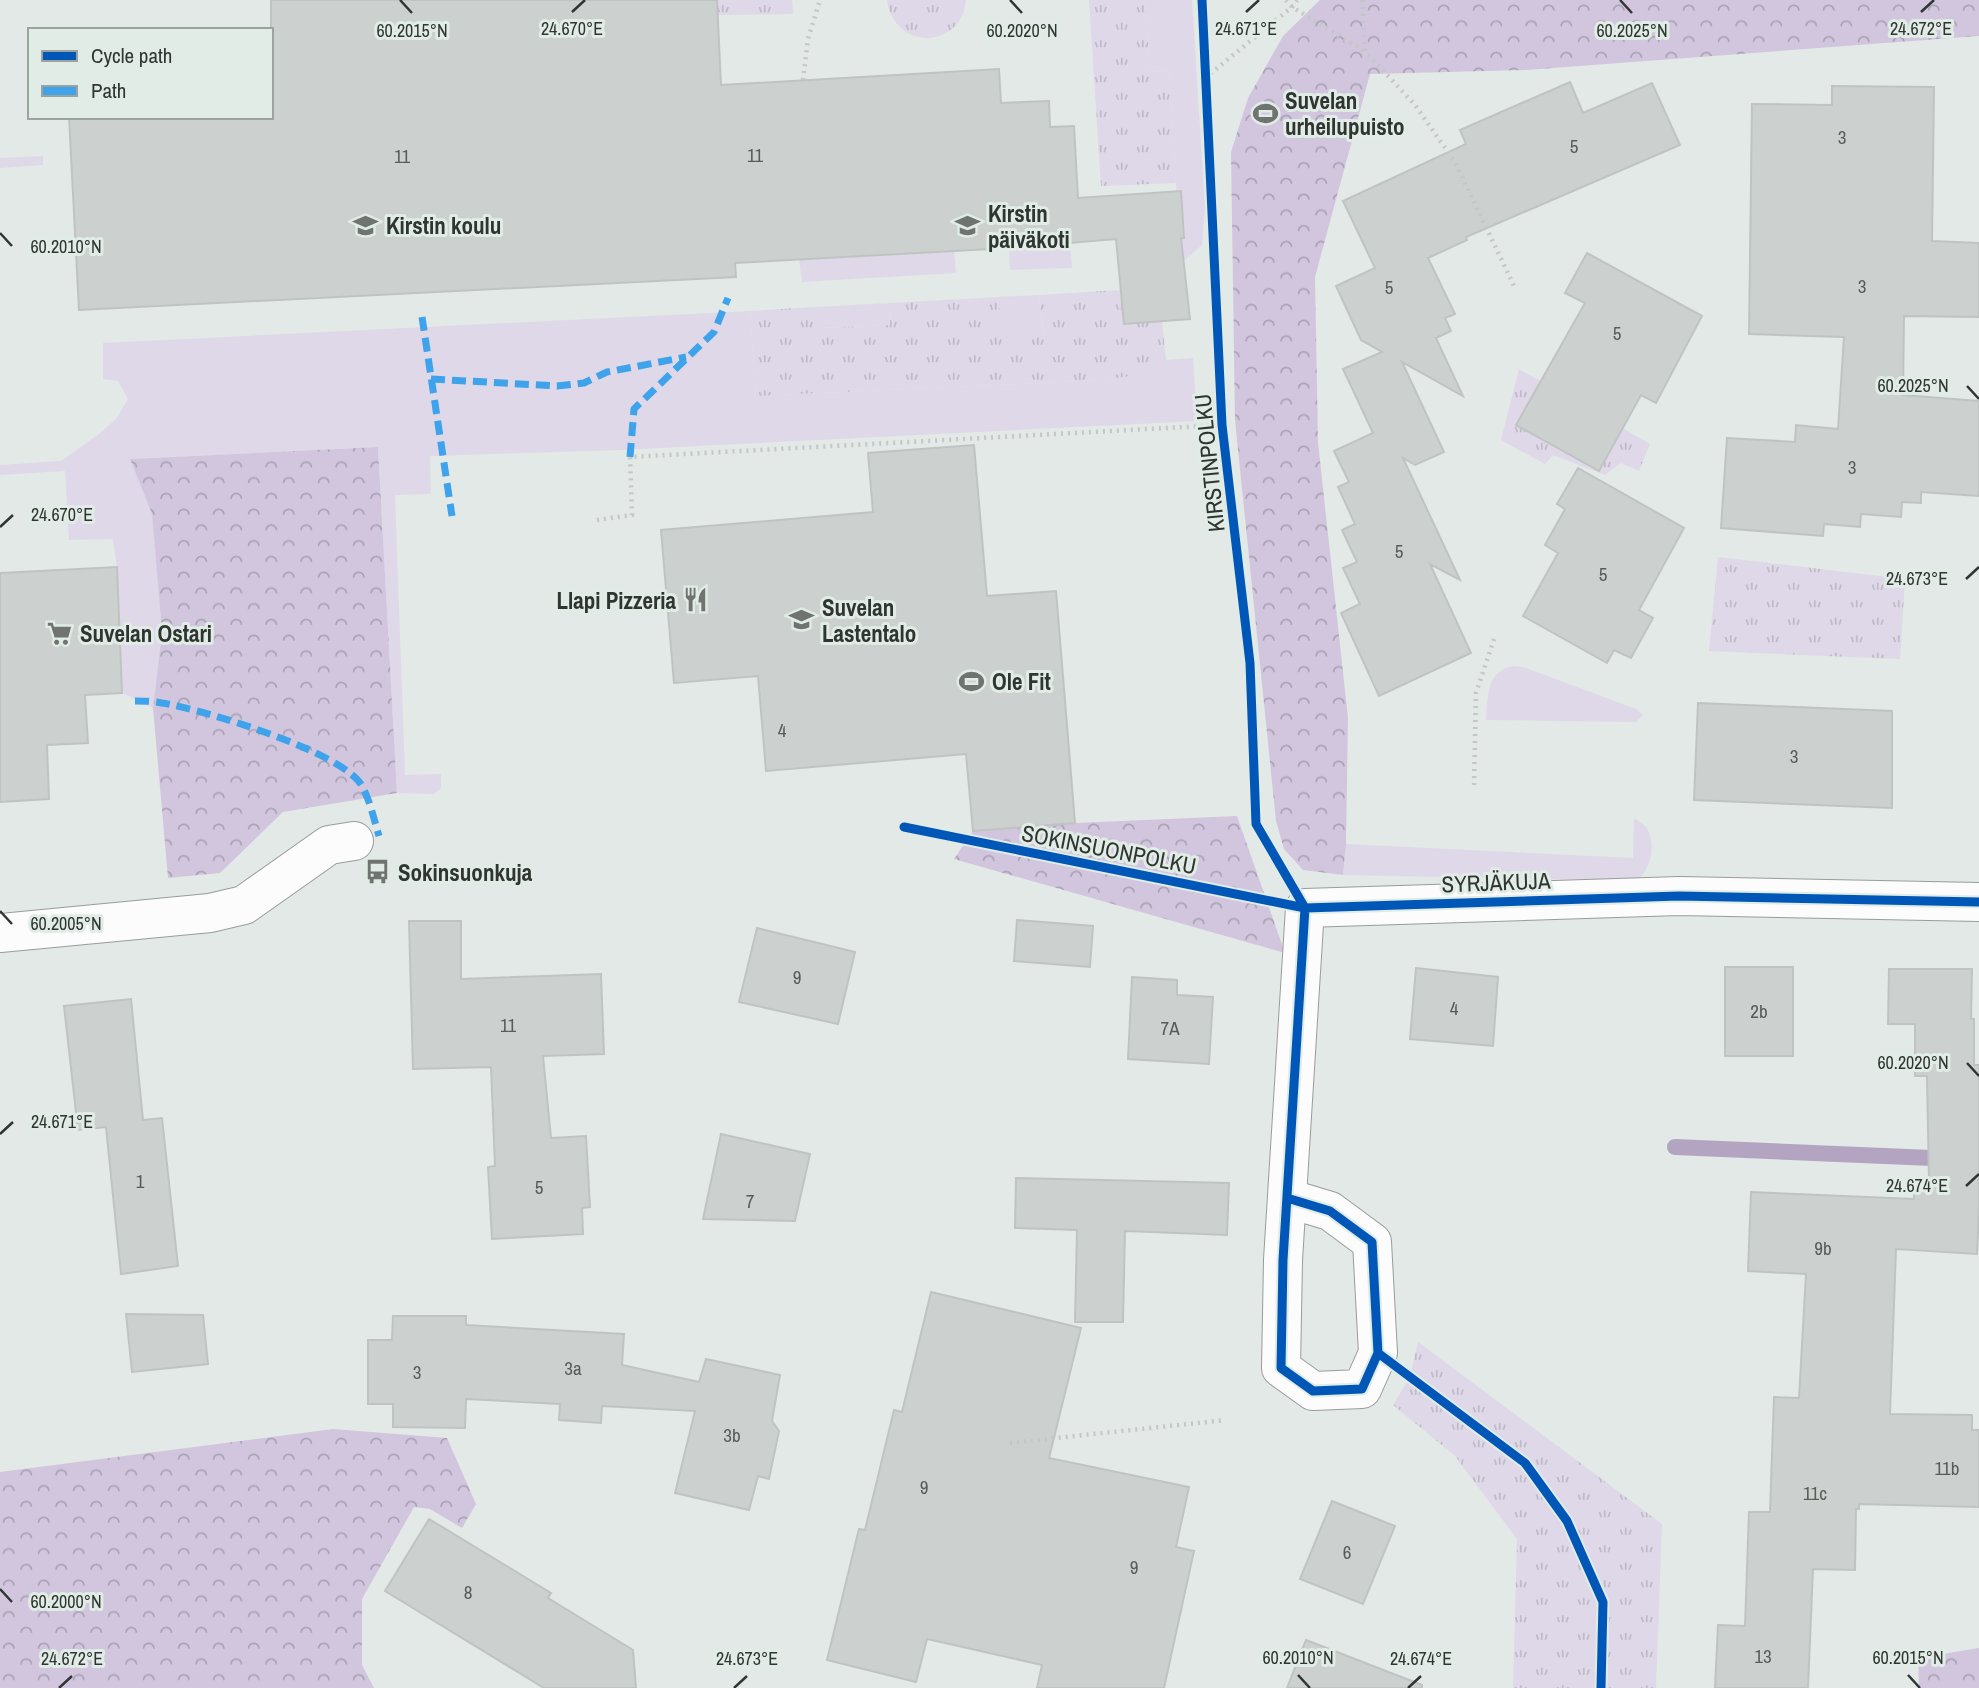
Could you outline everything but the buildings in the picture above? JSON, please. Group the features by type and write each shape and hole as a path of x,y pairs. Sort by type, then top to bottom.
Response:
{"street":[{"path":"0,933 210,913 244,905 330,845 354,841"},
{"name":"SYRJÄKUJA","path":"1287,1198 1330,1211 1372,1242 1378,1353 1362,1389 1313,1391 1281,1368 1283,1260 1305,908 1679,896 1979,902"}],"path":[{"path":"803,79 808,39 820,0"},
{"path":"1286,0 1292,7 1365,51 1415,105 1455,162 1516,288"},
{"path":"1205,78 1292,7 1297,0"},
{"path":"1362,0 1365,51"},
{"path":"1205,65 1206,92"},
{"path":"597,520 632,515 630,457 1222,425"},
{"path":"1474,785 1476,693 1494,639"},
{"path":"1010,1443 1225,1420"}],"green space":[{"path":"717,0 792,0 793,14 718,15"},
{"path":"887,0 966,0 962,16 953,28 928,38 914,36 902,29 892,17"},
{"path":"1089,0 1145,0 1150,72 1169,71 1176,183 1101,186"},
{"path":"1145,0 1192,0 1205,207 1202,245 1181,263 1169,71 1150,72"},
{"path":"1320,0 1979,0 1979,36 1526,70 1370,74 1315,277 1318,442 1348,718 1343,875 1303,870 1284,849 1276,821 1235,420 1231,152 1248,98 1283,36"},
{"path":"43,156 43,165 0,168 0,158"},
{"path":"1070,243 1072,268 1010,270 1009,248"},
{"path":"954,251 956,273 802,282 799,259"},
{"path":"1120,290 1124,324 1162,321 1166,360 1153,373 1103,380 756,396 750,311 814,307 818,328 890,325 891,303 998,297 1003,341 1044,335 1039,295"},
{"path":"1039,295 1044,336 1002,341 998,297"},
{"path":"891,303 890,325 817,328 814,307"},
{"path":"750,311 756,396 1103,380 1153,373 1166,360 1193,358 1197,421 620,450 430,456 431,494 395,495 405,775 441,774 441,788 434,794 397,793 378,447 130,459 152,514 162,632 153,708 122,693 117,567 113,539 69,540 65,471 0,475 0,465 61,461 116,419 128,399 118,381 103,379 103,343"},
{"path":"1519,369 1650,444 1639,471 1621,463 1605,475 1553,455 1545,464 1501,440"},
{"path":"378,447 397,793 283,812 220,873 168,878 153,708 162,632 152,514 130,459"},
{"path":"1718,557 1905,579 1900,659 1709,651"},
{"path":"1514,666 1636,709 1643,715 1636,722 1486,720 1488,694 1493,679 1498,673"},
{"path":"1237,816 1285,953 954,859 973,831 1075,823"},
{"path":"1634,818 1646,828 1652,850 1649,864 1637,881 1343,875 1346,844 1633,858"},
{"path":"1418,1342 1662,1524 1656,1688 1513,1688 1517,1539 1455,1456 1393,1405 1410,1377"},
{"path":"333,1429 447,1438 476,1504 462,1528 430,1509 414,1507 362,1599 362,1665 374,1688 0,1688 0,1472"},
{"path":"1979,1648 1979,1688 1919,1688 1918,1658"}],"waterway":[{"path":"1675,1147 1979,1160"}],"marked path":[{"path":"630,457 634,409 714,332 728,298"},
{"path":"422,317 452,516"},
{"path":"431,379 557,386 584,383 607,372 686,357"},
{"path":"135,701 181,707 238,723 301,746 329,760 350,773 362,786 379,836"}],"cycle path":[{"name":"KIRSTINPOLKU","path":"1202,0 1222,425 1250,663 1256,824 1305,908"},
{"name":"SOKINSUONPOLKU","path":"904,827 1305,908"},
{"path":"1287,1198 1330,1211 1372,1242 1378,1353 1362,1389 1313,1391 1281,1368 1283,1260 1305,908 1679,896 1979,902"},
{"path":"1378,1353 1525,1463 1567,1521 1603,1602 1601,1688"}],"place":[{"name":"Suvelan urheilupuisto","path":"1265,113"},
{"name":"Kirstin koulu","path":"366,225"},
{"name":"Kirstin päiväkoti","path":"968,226"},
{"name":"Llapi Pizzeria","path":"696,600"},
{"name":"Suvelan Lastentalo","path":"802,620"},
{"name":"Suvelan Ostari","path":"60,633"},
{"name":"Ole Fit","path":"972,681"},
{"name":"Sokinsuonkuja","path":"378,872"}]}
